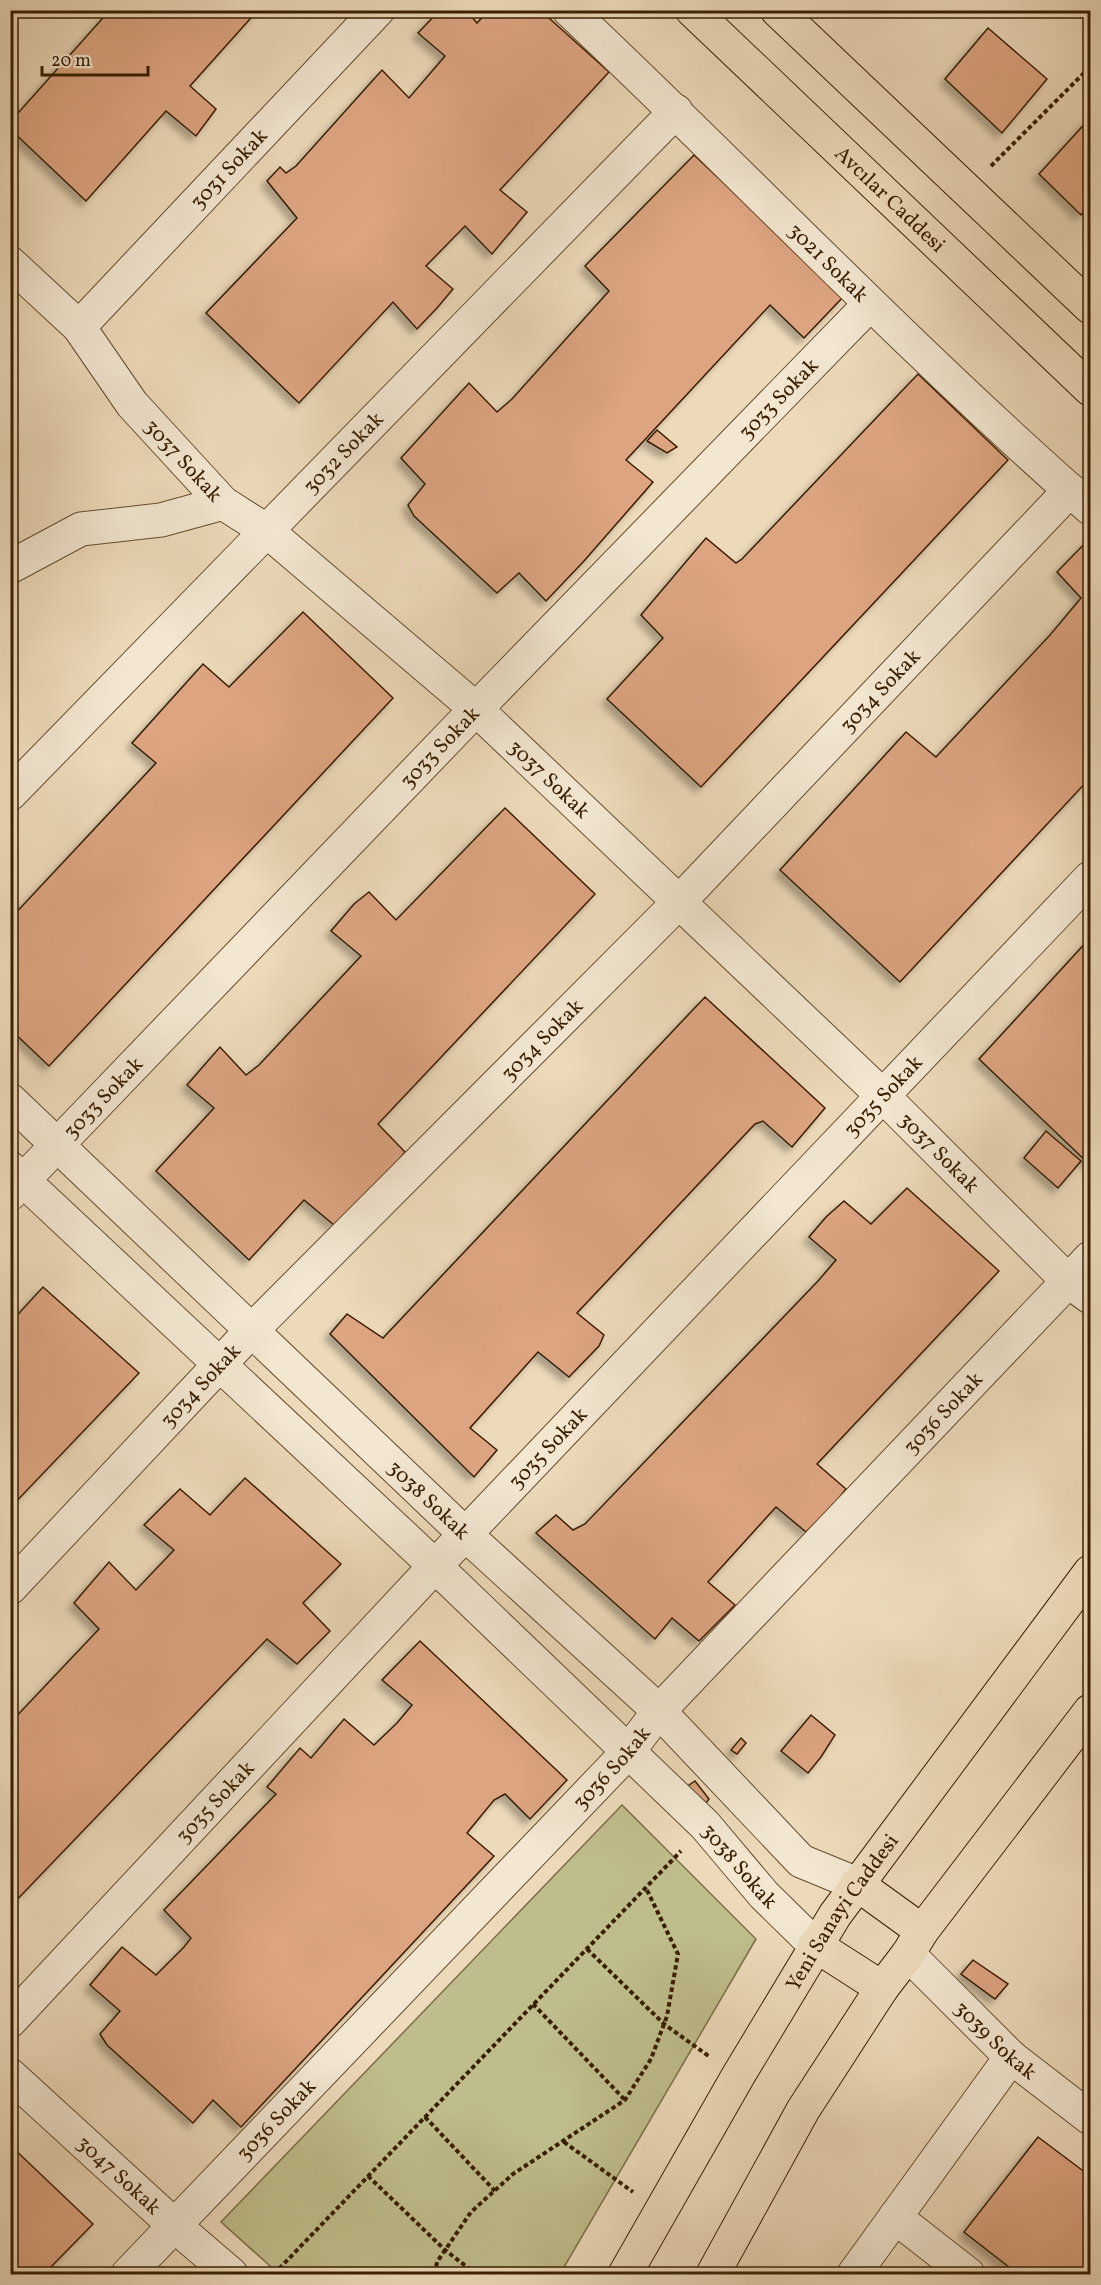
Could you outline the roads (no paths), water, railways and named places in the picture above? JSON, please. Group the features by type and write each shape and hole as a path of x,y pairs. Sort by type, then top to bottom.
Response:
{"main road":[{"name":"Avcılar Caddesi","path":"692,10 1090,389"},
{"path":"777,10 1090,307"},
{"name":"Yeni Sanayi Caddesi","path":"625,2274 815,1945 856,1884 1090,1572"},
{"path":"713,2274 803,2110 882,1988 1090,1711"},
{"path":"856,1884 915,1943"},
{"path":"815,1945 882,1988"}],"lane":[{"name":"3031 Sokak","path":"79,327 378,10"},
{"name":"3021 Sokak","path":"569,10 676,111 870,304 1080,499"},
{"name":"3032 Sokak","path":"10,795 676,111"},
{"name":"3037 Sokak","path":"10,263 79,327 132,404 223,503 267,531 476,709 882,1095 1079,1289"},
{"name":"3033 Sokak","path":"15,1181 57,1144 870,304"},
{"name":"3034 Sokak","path":"10,1588 252,1330 1080,499"},
{"path":"10,567 81,529 161,520 223,503"},
{"name":"3035 Sokak","path":"10,2021 465,1534 1090,878"},
{"name":"3038 Sokak","path":"10,1100 465,1534 659,1712 801,1861 856,1884"},
{"name":"3038 Sokak","path":"15,1181 220,1364 435,1566 627,1753 705,1825 764,1895 815,1945"},
{"name":"3036 Sokak","path":"128,2274 627,1753 659,1712 1079,1289 1090,1258"},
{"name":"3039 Sokak","path":"915,1943 1011,2057 1090,2118"},
{"path":"854,2274 1011,2057"},
{"name":"3047 Sokak","path":"10,2074 174,2226 231,2274"},
{"path":"895,2217 968,2274"}]}
